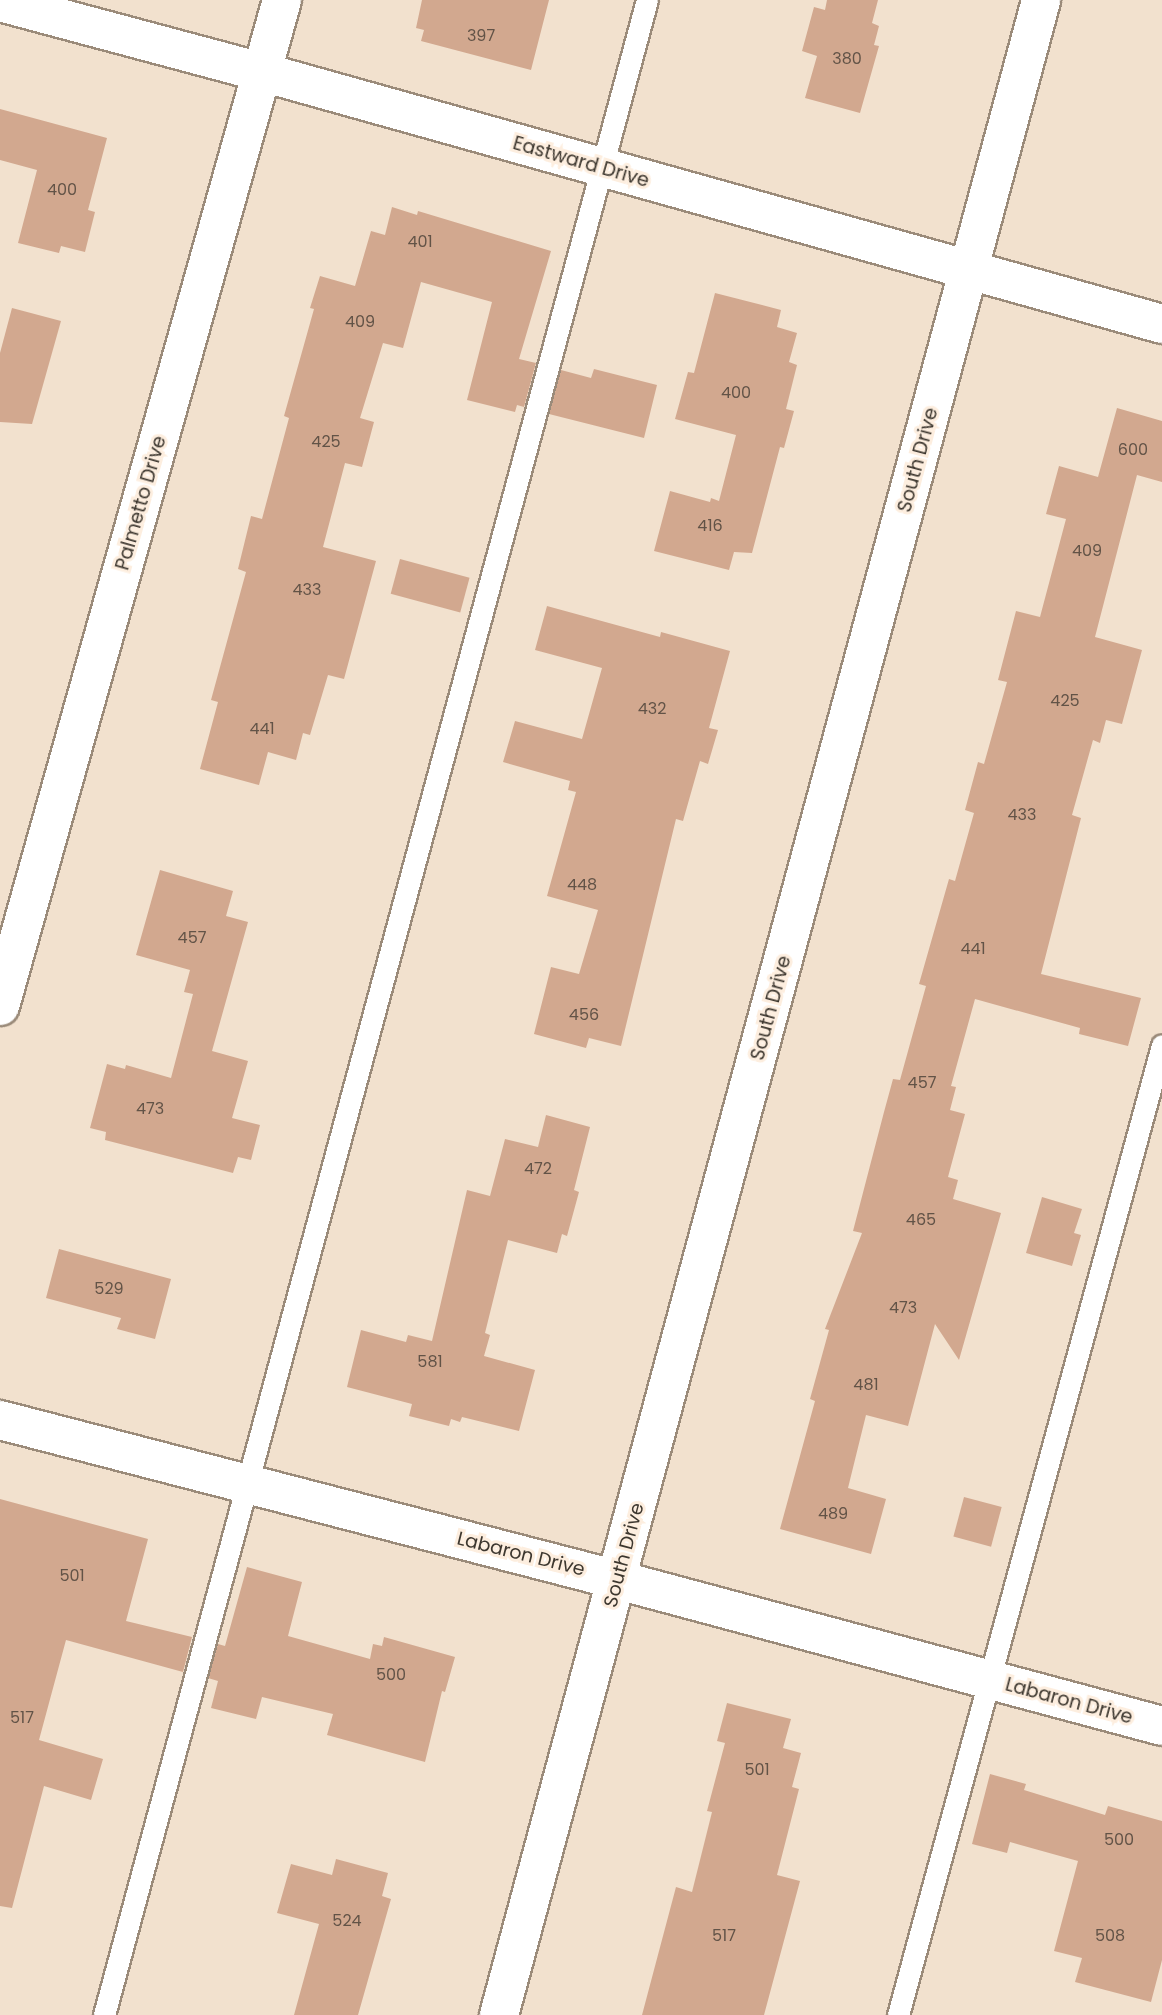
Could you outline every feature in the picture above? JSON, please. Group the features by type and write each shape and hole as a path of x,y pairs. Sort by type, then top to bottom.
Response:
{"street":[{"name":"Palmetto Drive","path":"0,1006 282,0"},
{"name":"South Drive","path":"499,2015 1041,0"},
{"name":"Eastward Drive","path":"0,2 262,72 1162,324"},
{"name":"Labaron Drive","path":"0,1420 618,1580 1162,1726"}],"lane":[{"path":"104,2015 647,0"},
{"path":"898,2015 1162,1045"}],"building":[{"path":"422,0 549,0 531,70 421,41 424,30 416,28"},
{"path":"827,0 878,0 872,23 879,26 874,45 879,46 860,113 805,98 817,56 802,51 814,7 825,10"},
{"path":"0,109 107,138 88,210 95,212 85,252 61,246 59,253 18,243 37,170 0,160"},
{"path":"392,207 417,215 418,211 551,251 519,359 536,363 524,407 517,405 515,412 467,400 492,302 421,282 403,348 383,343 360,418 374,422 362,467 345,463 323,547 376,561 344,679 328,675 310,735 303,733 296,760 268,752 259,785 200,769 218,702 211,700 246,572 238,569 251,516 262,519 289,418 284,416 314,309 310,308 320,276 355,286 371,231 385,235"},
{"path":"715,293 781,310 777,327 797,333 789,362 797,365 786,409 794,411 784,448 780,447 752,553 734,552 729,570 654,551 670,491 710,502 711,498 719,501 736,435 675,419 688,372 694,373"},
{"path":"12,308 61,321 32,424 0,422 0,353"},
{"path":"594,369 657,385 644,438 549,414 561,370 591,378"},
{"path":"1117,408 1162,421 1162,482 1137,475 1095,637 1142,650 1122,724 1106,720 1100,743 1093,740 1072,815 1081,818 1041,974 1141,998 1128,1046 1079,1034 1080,1028 975,999 951,1086 956,1087 950,1110 965,1114 948,1177 958,1180 953,1199 1001,1213 959,1360 935,1324 908,1426 866,1415 848,1488 886,1499 871,1554 780,1529 815,1401 810,1399 829,1330 825,1329 862,1233 853,1231 884,1112 893,1079 900,1080 926,986 919,984 949,879 955,881 974,813 965,810 978,762 984,764 1007,682 998,680 1016,611 1040,617 1066,519 1046,514 1059,466 1098,477"},
{"path":"400,559 470,578 460,612 391,594"},
{"path":"547,606 660,637 661,632 730,651 709,728 718,730 708,764 700,761 683,821 676,819 621,1046 589,1038 586,1048 534,1034 551,967 579,974 598,910 547,896 576,792 568,790 570,781 503,762 515,721 582,739 602,668 535,650"},
{"path":"160,870 233,891 226,916 248,922 212,1051 248,1061 232,1118 260,1125 251,1160 238,1157 233,1173 105,1140 106,1132 90,1128 107,1064 125,1069 126,1065 171,1078 193,994 184,992 190,970 136,955"},
{"path":"546,1115 590,1127 574,1190 579,1192 567,1236 562,1234 557,1253 508,1240 485,1333 490,1335 484,1356 535,1370 519,1431 462,1417 460,1422 451,1419 449,1426 409,1416 412,1404 347,1387 361,1330 406,1342 408,1335 432,1341 467,1190 490,1196 505,1139 538,1147"},
{"path":"1042,1197 1082,1209 1074,1233 1081,1235 1072,1266 1026,1253"},
{"path":"59,1249 171,1279 155,1339 117,1329 121,1318 46,1298"},
{"path":"964,1497 1002,1507 991,1547 953,1537"},
{"path":"0,1499 148,1539 126,1621 192,1637 183,1672 66,1640 39,1740 103,1759 91,1800 44,1786 12,1908 0,1906"},
{"path":"247,1567 302,1582 288,1636 370,1659 373,1644 382,1646 384,1637 455,1657 445,1692 442,1691 425,1762 327,1735 333,1714 262,1697 256,1719 211,1708 218,1681 208,1678 218,1644 225,1646"},
{"path":"727,1703 791,1719 783,1748 801,1753 792,1787 799,1789 777,1875 800,1881 764,2015 642,2015 676,1887 692,1892 712,1812 707,1811 725,1743 717,1741"},
{"path":"990,1774 1026,1784 1024,1790 1105,1815 1108,1806 1162,1821 1162,1960 1151,2002 1075,1982 1082,1958 1054,1951 1078,1861 1010,1842 1007,1853 972,1844"},
{"path":"336,1859 388,1873 382,1896 391,1899 358,2015 294,2015 319,1924 277,1913 291,1864 332,1875"}]}
